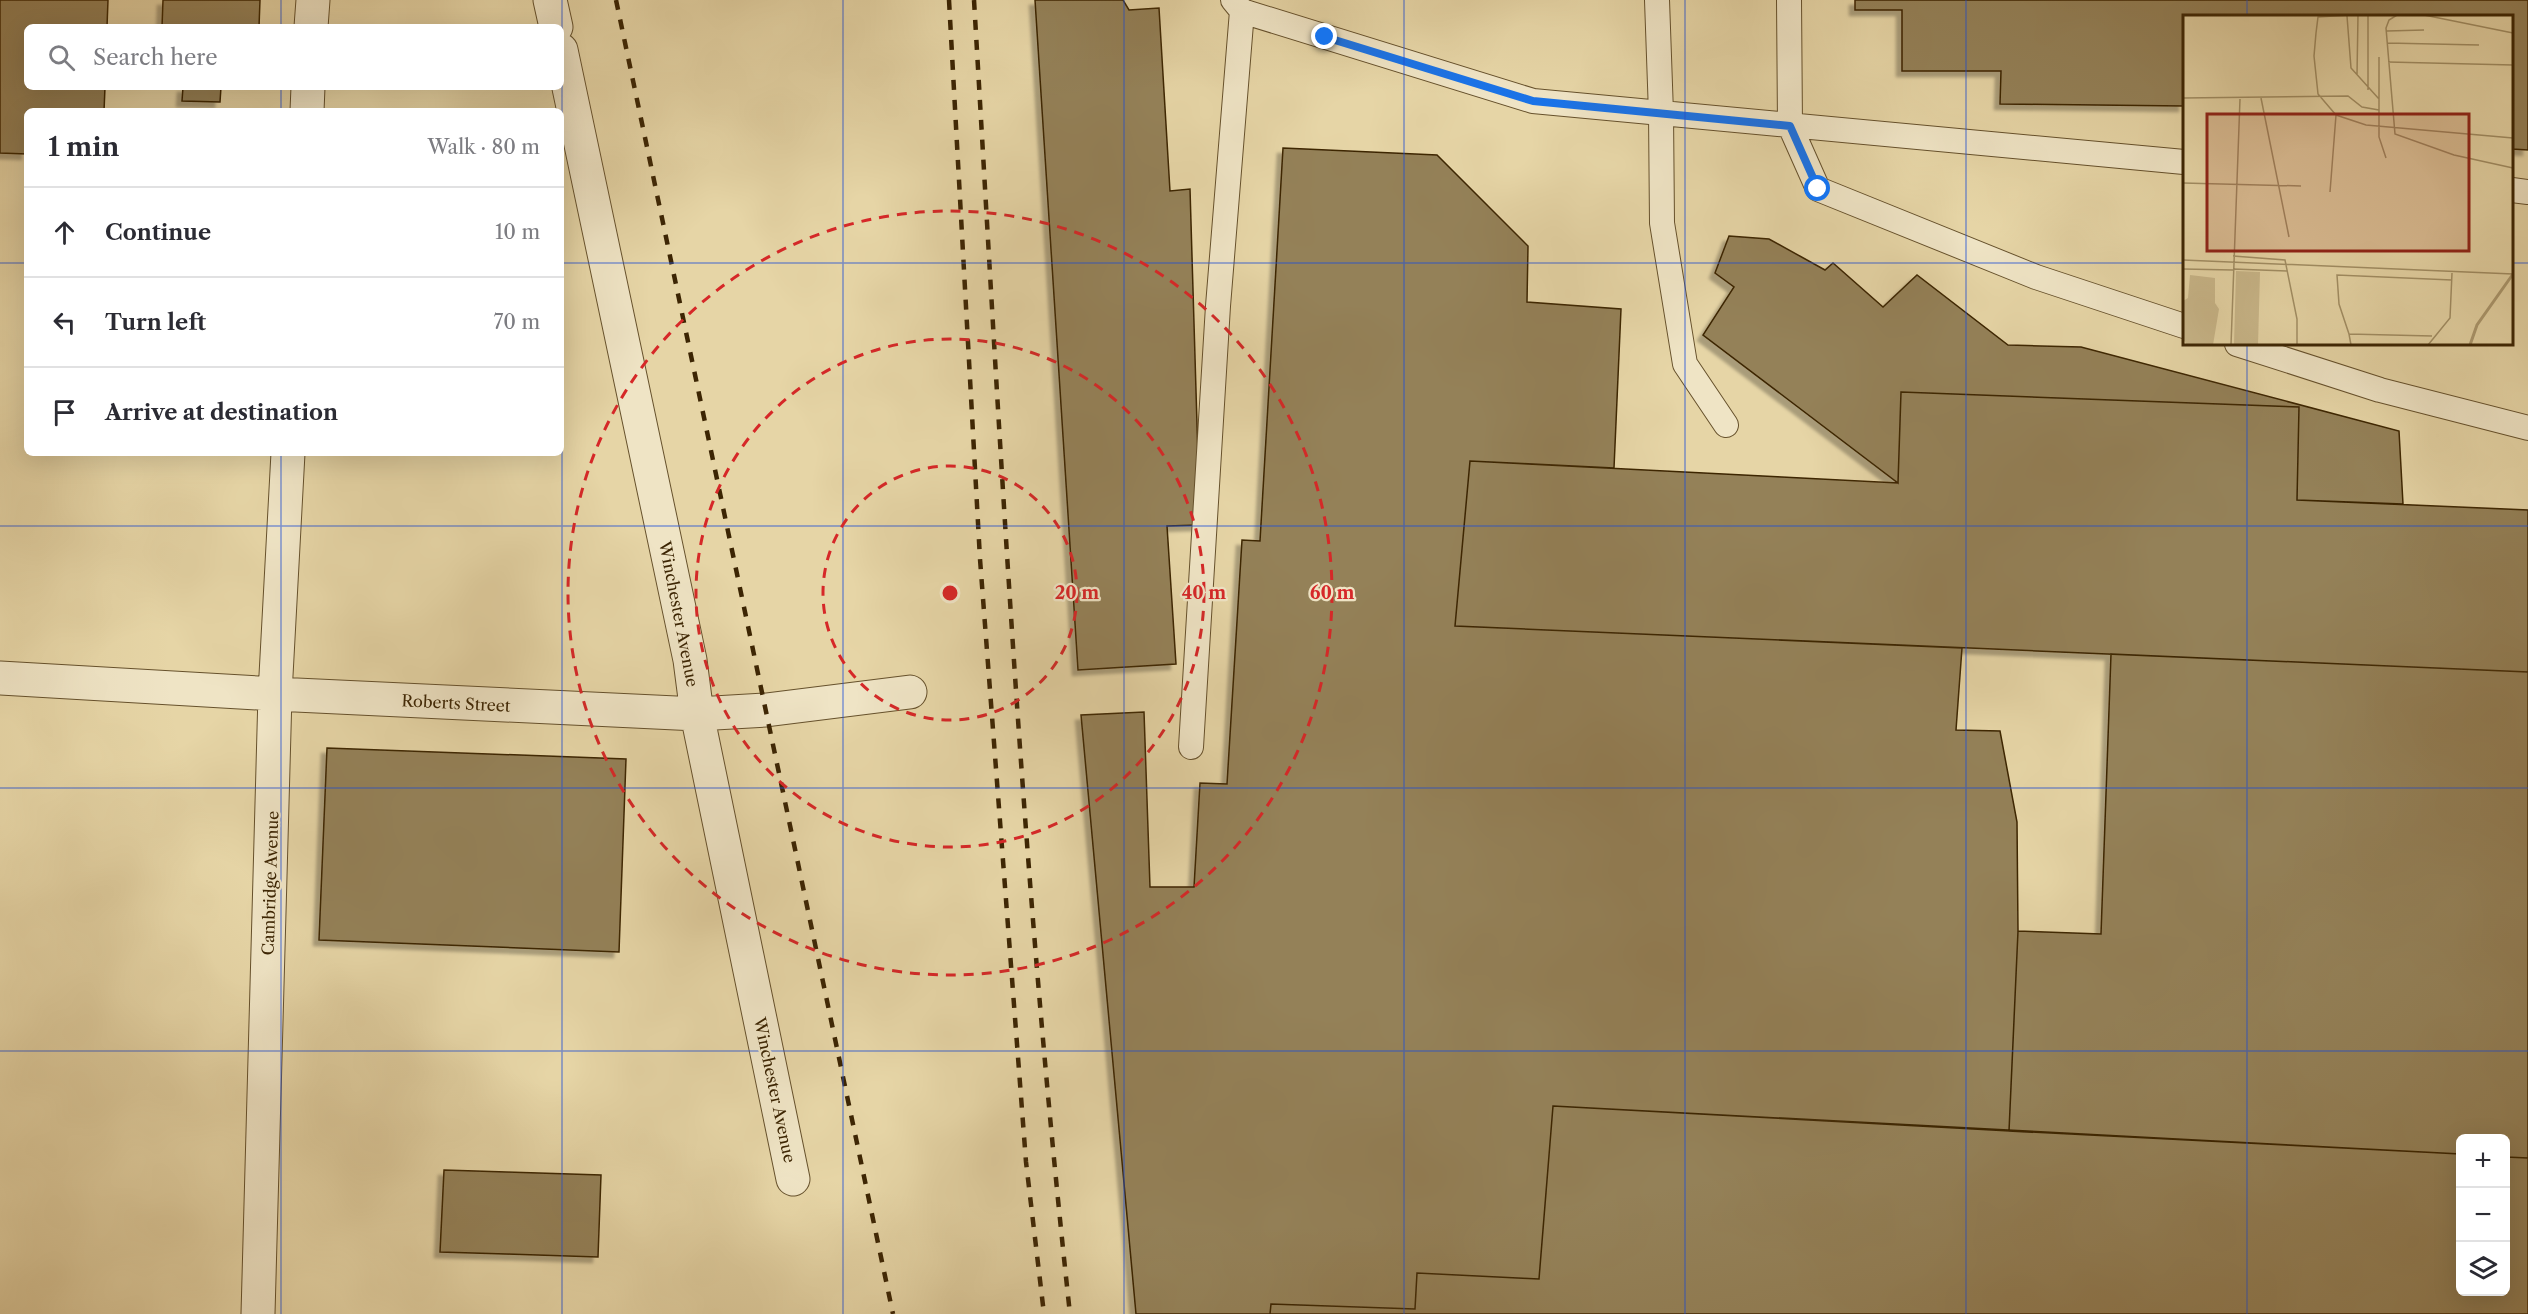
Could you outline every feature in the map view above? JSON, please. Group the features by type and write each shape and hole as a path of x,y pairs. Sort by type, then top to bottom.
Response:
{"street":[{"path":"311,24 313,0"},
{"path":"550,0 555,24"},
{"name":"Winchester Avenue","path":"564,64 690,660 697,714 793,1179"},
{"path":"307,108 308,90"},
{"name":"Cambridge Avenue","path":"258,1314 275,694 288,456"},
{"name":"Roberts Street","path":"0,678 697,714 766,710 910,692"}],"lane":[{"path":"1657,0 1662,113 1662,223 1685,364 1726,425"},
{"path":"1789,0 1790,126 1818,189 2036,277 2183,326"},
{"path":"1191,747 1237,5 1533,101 2183,162"},
{"path":"2513,190 2528,192"},
{"path":"2240,345 2380,390 2528,428"}],"building":[{"path":"0,0 108,0 107,24 24,24 24,90 105,90 104,108 24,108 24,154 0,153"},
{"path":"163,0 260,0 259,24 162,24"},
{"path":"1035,0 1123,0 1129,10 1159,8 1170,191 1190,189 1200,525 1167,526 1176,664 1078,670"},
{"path":"1855,0 2528,0 2528,150 2513,149 2513,15 2183,15 2183,106 2000,104 2001,71 1902,71 1902,10 1855,10"},
{"path":"183,90 221,90 220,102 182,101"},
{"path":"1283,148 1437,155 1528,246 1527,302 1621,309 1614,468 1470,461 1455,626 1962,648 1956,730 2000,731 2017,822 2018,931 2009,1131 1553,1106 1539,1279 1417,1273 1415,1309 1271,1304 1270,1314 1136,1314 1081,715 1144,712 1150,887 1194,887 1200,783 1227,784 1242,540 1260,541"},
{"path":"1729,236 1769,239 1825,270 1833,263 1883,307 1917,275 2008,345 2081,347 2399,431 2403,504 2297,500 2299,407 1901,392 1898,483 1703,335 1734,287 1715,273"},
{"path":"1901,392 2299,407 2297,500 2528,510 2528,672 1455,626 1470,461 1898,483"},
{"path":"2111,654 2528,672 2528,1158 2510,1157 2510,1134 2456,1134 2456,1154 2009,1131 2018,931 2101,934"},
{"path":"327,748 626,759 619,952 319,940"},
{"path":"1553,1106 2456,1154 2456,1296 2510,1296 2510,1157 2528,1158 2528,1314 1270,1314 1271,1304 1415,1309 1417,1273 1539,1279"},
{"path":"444,1170 601,1175 598,1257 440,1252"}],"railway":[{"path":"616,0 893,1314"},
{"path":"949,0 980,559 1026,1162 1044,1314"},
{"path":"974,0 1025,822 1038,986 1070,1314"}],"route":[{"path":"1325,37 1533,101 1790,126 1818,189"}]}
